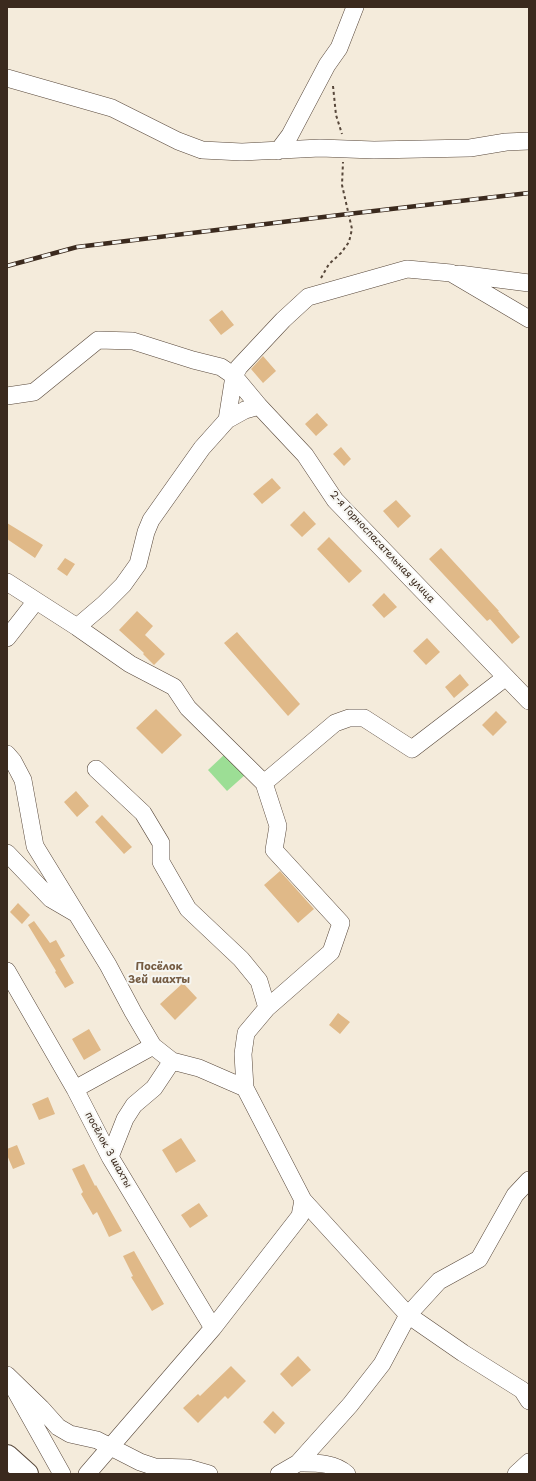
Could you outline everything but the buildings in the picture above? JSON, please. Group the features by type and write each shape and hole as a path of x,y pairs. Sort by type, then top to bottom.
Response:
{"main road":[{"path":"7,1456 27,1474"}],"street":[{"path":"278,151 290,135 327,65 339,48 355,7"},
{"path":"7,78 112,108 178,141 202,150 242,152 320,148 470,148 506,142 529,141"},
{"path":"227,420 234,376 239,367 283,320 308,298 407,269 529,283"},
{"path":"450,273 529,319"},
{"name":"2-я Горноспасательная улица","path":"7,396 34,392 98,340 133,341 193,360 221,367 234,376 259,406 305,455 335,500 529,700"},
{"path":"77,626 104,604 123,585 134,570 138,564 146,532 151,520 202,448 227,420 245,410 259,406"},
{"path":"7,582 77,626 130,664 174,687 188,708 264,783 278,826 274,850 341,923 331,952 267,1008 246,1033 243,1054 245,1088 303,1200 408,1315 463,1353 522,1390 529,1401"},
{"path":"7,638 36,601"},
{"path":"264,783 335,723 349,718 364,718 412,749 506,677"},
{"path":"7,754 13,761 23,780 35,846 108,965 153,1046 172,1061 199,1068 245,1088"},
{"path":"96,769 143,814 161,843 160,862 188,909 241,959 258,981 267,1008"},
{"path":"7,853 52,899 78,915"},
{"name":"посёлок 3 шахты","path":"7,971 75,1089 110,1157 213,1328"},
{"path":"75,1089 153,1046"},
{"path":"110,1157 125,1119 134,1105 154,1088 172,1061"},
{"path":"279,1474 298,1463 350,1405 382,1364 408,1315 439,1282 479,1259 515,1195 529,1180"},
{"path":"87,1474 213,1328 300,1216 303,1200"},
{"path":"7,1375 58,1427 70,1434 97,1440 140,1462 155,1467 188,1468 209,1474"},
{"path":"7,1375 62,1474"},
{"path":"298,1463 320,1462 343,1470 347,1474"},
{"path":"516,1474 529,1462"}],"path":[{"path":"308,298 329,264 341,253 349,242 352,229 342,185 344,149 342,134 336,116 334,89 327,65"}],"green space":[{"path":"225,754 245,775 227,791 208,770"}],"railway":[{"path":"7,266 77,247 529,193"}],"district":[{"name":"Посёлок 3ей шахты","path":"159,973"}]}
